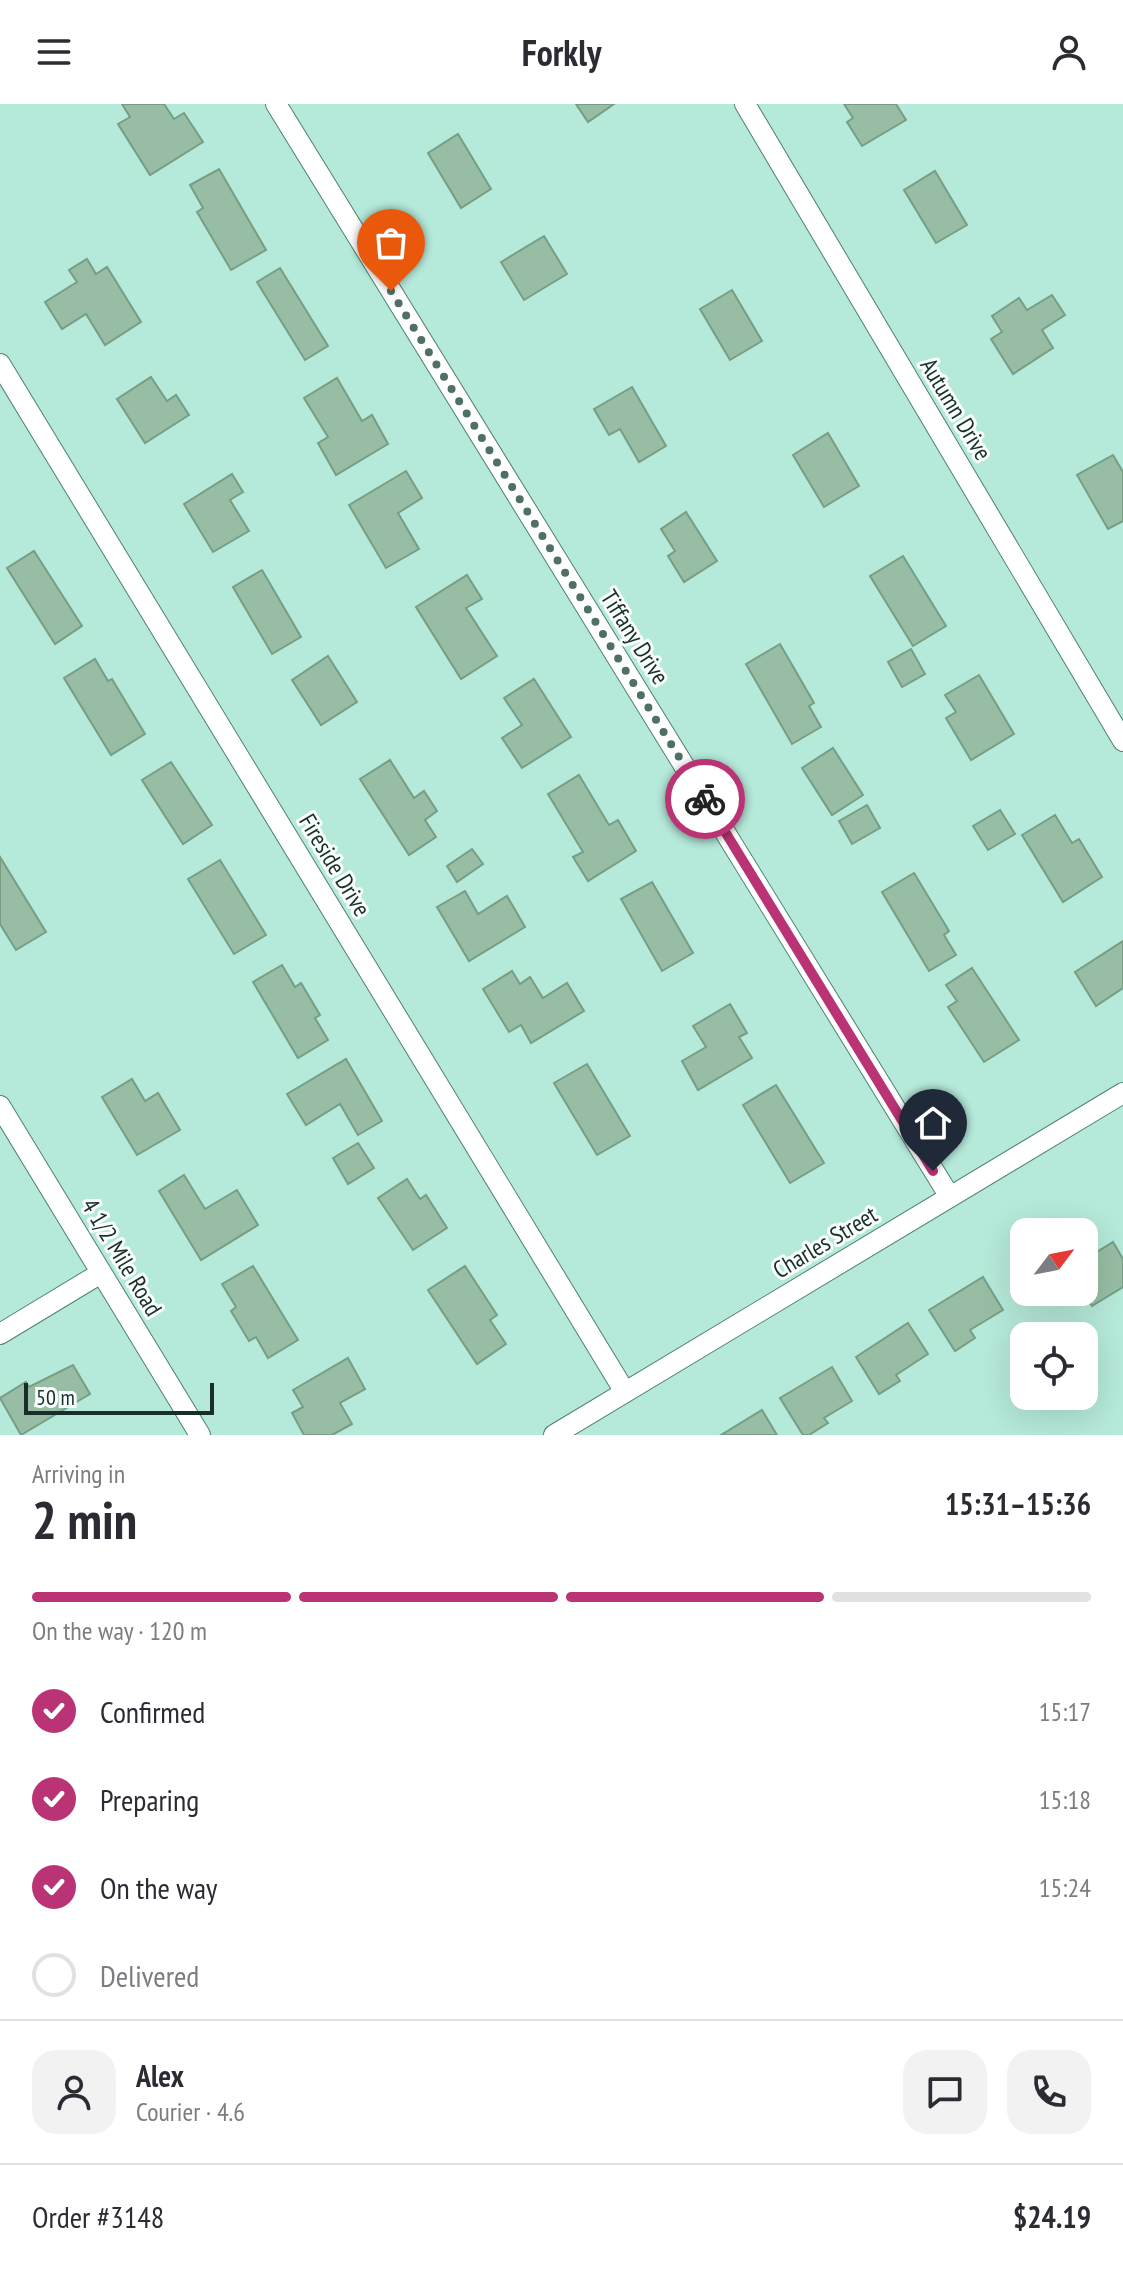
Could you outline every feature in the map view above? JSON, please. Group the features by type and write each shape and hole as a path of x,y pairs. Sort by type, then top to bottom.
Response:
{"street":[{"name":"Tiffany Drive","path":"276,104 950,1197"},
{"name":"Autumn Drive","path":"745,104 1123,741"},
{"name":"Fireside Drive","path":"0,364 625,1392"},
{"name":"Charles Street","path":"554,1435 1123,1093"},
{"name":"4 1/2 Mile Road","path":"0,1106 200,1435"},
{"path":"0,1334 101,1273"}],"building":[{"path":"122,104 164,104 174,119 184,113 203,142 150,175 118,124 130,117"},
{"path":"576,104 614,104 588,122"},
{"path":"844,104 896,104 906,120 862,146 847,122 853,118"},
{"path":"458,134 491,189 461,208 428,153"},
{"path":"219,169 266,250 231,270 197,212 203,208 190,185"},
{"path":"935,171 967,225 936,243 904,190"},
{"path":"544,236 567,274 524,300 501,262"},
{"path":"87,259 96,274 107,267 141,322 105,345 86,314 62,329 45,302 77,282 69,270"},
{"path":"280,268 328,346 305,360 257,282"},
{"path":"732,290 762,341 730,360 700,309"},
{"path":"1052,295 1065,315 1042,330 1053,348 1013,374 991,339 1002,332 992,316 1019,298 1027,310"},
{"path":"151,377 167,401 176,395 189,415 145,443 117,399"},
{"path":"337,378 362,421 372,415 388,444 336,475 318,443 328,437 304,398"},
{"path":"632,387 666,446 639,462 620,429 609,435 594,409"},
{"path":"828,433 859,486 824,507 793,455"},
{"path":"1113,455 1123,472 1123,521 1108,529 1077,475"},
{"path":"406,471 422,498 398,513 419,549 386,568 349,505"},
{"path":"232,474 243,492 230,500 249,531 213,552 184,504"},
{"path":"686,512 717,561 684,582 668,556 675,551 661,529"},
{"path":"34,551 82,626 55,644 7,568"},
{"path":"903,556 946,626 913,646 870,576"},
{"path":"262,570 301,637 272,654 233,587"},
{"path":"467,575 482,599 466,608 497,656 461,679 416,607"},
{"path":"780,644 814,703 809,706 821,727 792,744 746,664"},
{"path":"911,649 925,674 902,687 888,662"},
{"path":"328,656 357,702 321,725 292,680"},
{"path":"95,659 108,681 112,679 145,734 111,755 64,678"},
{"path":"979,675 1014,734 971,760 946,718 956,712 945,695"},
{"path":"534,679 571,737 522,768 502,738 522,725 504,698"},
{"path":"833,748 863,795 832,815 802,768"},
{"path":"390,760 414,798 424,791 437,811 425,820 436,837 409,855 360,779"},
{"path":"171,762 212,825 183,844 142,780"},
{"path":"579,775 609,825 618,820 636,851 588,881 573,857 583,852 548,794"},
{"path":"867,805 880,828 852,844 839,821"},
{"path":"1000,810 1015,834 988,850 973,826"},
{"path":"1055,815 1072,843 1079,839 1102,877 1063,902 1022,835"},
{"path":"472,849 483,864 457,882 447,866"},
{"path":"0,857 46,932 16,950 0,924"},
{"path":"220,860 266,935 234,954 188,879"},
{"path":"914,873 949,931 944,935 956,955 929,971 882,892"},
{"path":"652,882 693,953 662,971 621,899"},
{"path":"465,891 478,914 507,896 525,927 469,961 437,907"},
{"path":"1123,941 1123,988 1096,1006 1075,972"},
{"path":"282,965 295,987 301,983 320,1015 315,1018 328,1040 298,1058 253,982"},
{"path":"972,968 1019,1040 984,1062 948,1007 957,1001 946,985"},
{"path":"512,971 520,984 530,977 543,998 567,983 584,1011 531,1043 521,1025 509,1032 483,989"},
{"path":"730,1004 747,1033 739,1037 752,1058 698,1090 682,1061 706,1047 693,1026"},
{"path":"346,1059 382,1121 358,1135 340,1104 306,1125 287,1094"},
{"path":"587,1064 630,1136 597,1155 554,1083"},
{"path":"132,1079 145,1101 158,1093 180,1130 137,1155 102,1097"},
{"path":"776,1085 824,1163 790,1183 743,1105"},
{"path":"358,1143 374,1168 348,1184 333,1158"},
{"path":"184,1175 205,1209 237,1190 258,1225 201,1260 159,1191"},
{"path":"407,1179 420,1199 426,1195 447,1228 413,1250 378,1198"},
{"path":"1113,1242 1123,1259 1123,1287 1098,1302 1098,1251"},
{"path":"253,1266 298,1340 268,1358 256,1337 249,1341 231,1311 236,1307 222,1284"},
{"path":"465,1266 497,1315 490,1320 506,1344 477,1364 428,1290"},
{"path":"983,1277 1003,1310 970,1330 975,1338 955,1351 929,1310"},
{"path":"908,1323 928,1354 896,1375 900,1381 879,1394 856,1357"},
{"path":"348,1358 365,1389 340,1403 352,1424 332,1435 304,1435 292,1413 303,1407 293,1390"},
{"path":"73,1365 90,1394 21,1435 0,1398 26,1382 29,1387"},
{"path":"832,1367 852,1401 824,1418 828,1423 809,1435 803,1435 780,1398"},
{"path":"762,1410 777,1435 721,1435"}],"way so far":[{"path":"391,291 705,799"}],"route":[{"path":"705,799 933,1171"}]}
